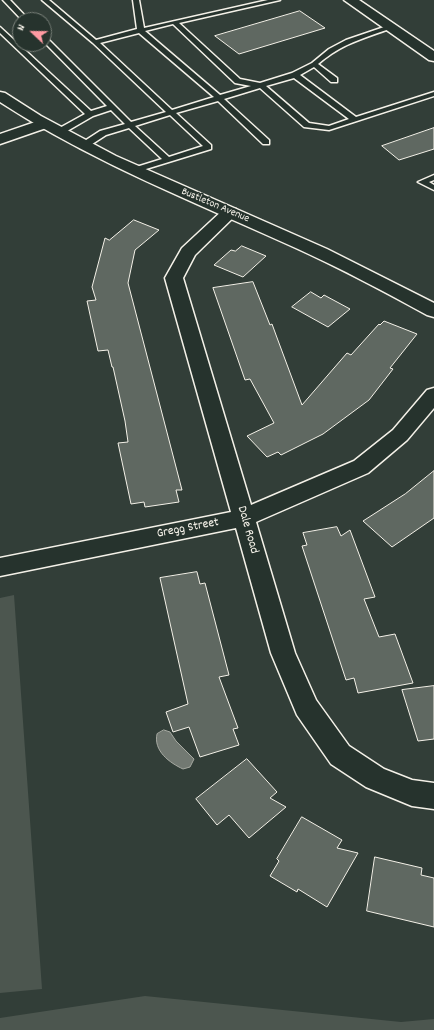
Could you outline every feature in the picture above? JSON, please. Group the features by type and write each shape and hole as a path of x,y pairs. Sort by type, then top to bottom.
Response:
{"street":[{"path":"350,0 434,57"},
{"name":"Bustleton Avenue","path":"0,96 44,124 83,146 133,171 306,246 370,277 434,311"},
{"path":"0,139 44,124"},
{"name":"Dale Road","path":"230,212 188,252 174,278 283,653 306,707 340,755 375,778 412,793 434,796"},
{"name":"Gregg Street","path":"0,567 243,518 361,467 400,435 434,395"}],"lane":[{"path":"6,0 18,12"},
{"path":"45,0 95,42 208,147 133,171"},
{"path":"136,0 140,30 219,98 266,142"},
{"path":"95,42 174,22 277,0"},
{"path":"174,22 238,81 262,86 307,125 329,128 434,94"},
{"path":"83,146 103,133 295,75 348,41 390,27"},
{"path":"0,29 90,114"},
{"path":"52,46 130,125 167,159"},
{"path":"314,64 334,80"},
{"path":"295,75 355,120"},
{"path":"59,132 90,114 112,107"},
{"path":"434,177 422,182 434,188"}],"shaded area":[{"path":"14,595 42,989 0,993 0,598"},
{"path":"164,730 170,732 176,741 194,759 190,767 183,769 168,760 160,751 156,740 157,734"},
{"path":"145,996 401,1022 434,1019 434,1030 0,1030 0,1018"}],"building":[{"path":"300,11 325,28 239,54 215,36"},
{"path":"434,128 434,149 399,160 382,146"},
{"path":"134,220 159,230 135,250 128,283 182,490 176,490 179,502 145,507 144,502 131,504 118,443 128,442 125,421 108,350 98,351 87,301 96,300 92,287 105,238 109,240"},
{"path":"242,246 266,256 243,277 214,265 231,250 235,251"},
{"path":"253,282 270,325 272,324 302,405 347,353 351,355 379,324 380,325 384,321 417,334 390,368 393,369 369,400 323,434 281,455 278,452 267,457 247,436 274,423 250,379 245,380 213,288"},
{"path":"311,292 321,298 324,295 350,309 328,327 292,307"},
{"path":"434,471 434,518 392,547 363,521 405,494"},
{"path":"337,527 341,536 350,530 375,597 364,599 379,637 395,634 413,683 358,693 354,678 346,680 302,546 307,545 303,533"},
{"path":"197,572 200,584 205,583 229,675 219,677 238,728 233,729 239,745 200,757 189,727 173,732 166,712 188,704 160,578"},
{"path":"434,686 434,739 418,741 402,690"},
{"path":"247,759 277,792 270,798 286,807 249,838 229,815 217,825 196,799"},
{"path":"302,817 342,840 337,848 358,853 327,907 298,889 297,892 270,876 279,861 277,859"},
{"path":"375,857 422,868 421,875 434,878 434,927 367,911"}]}
